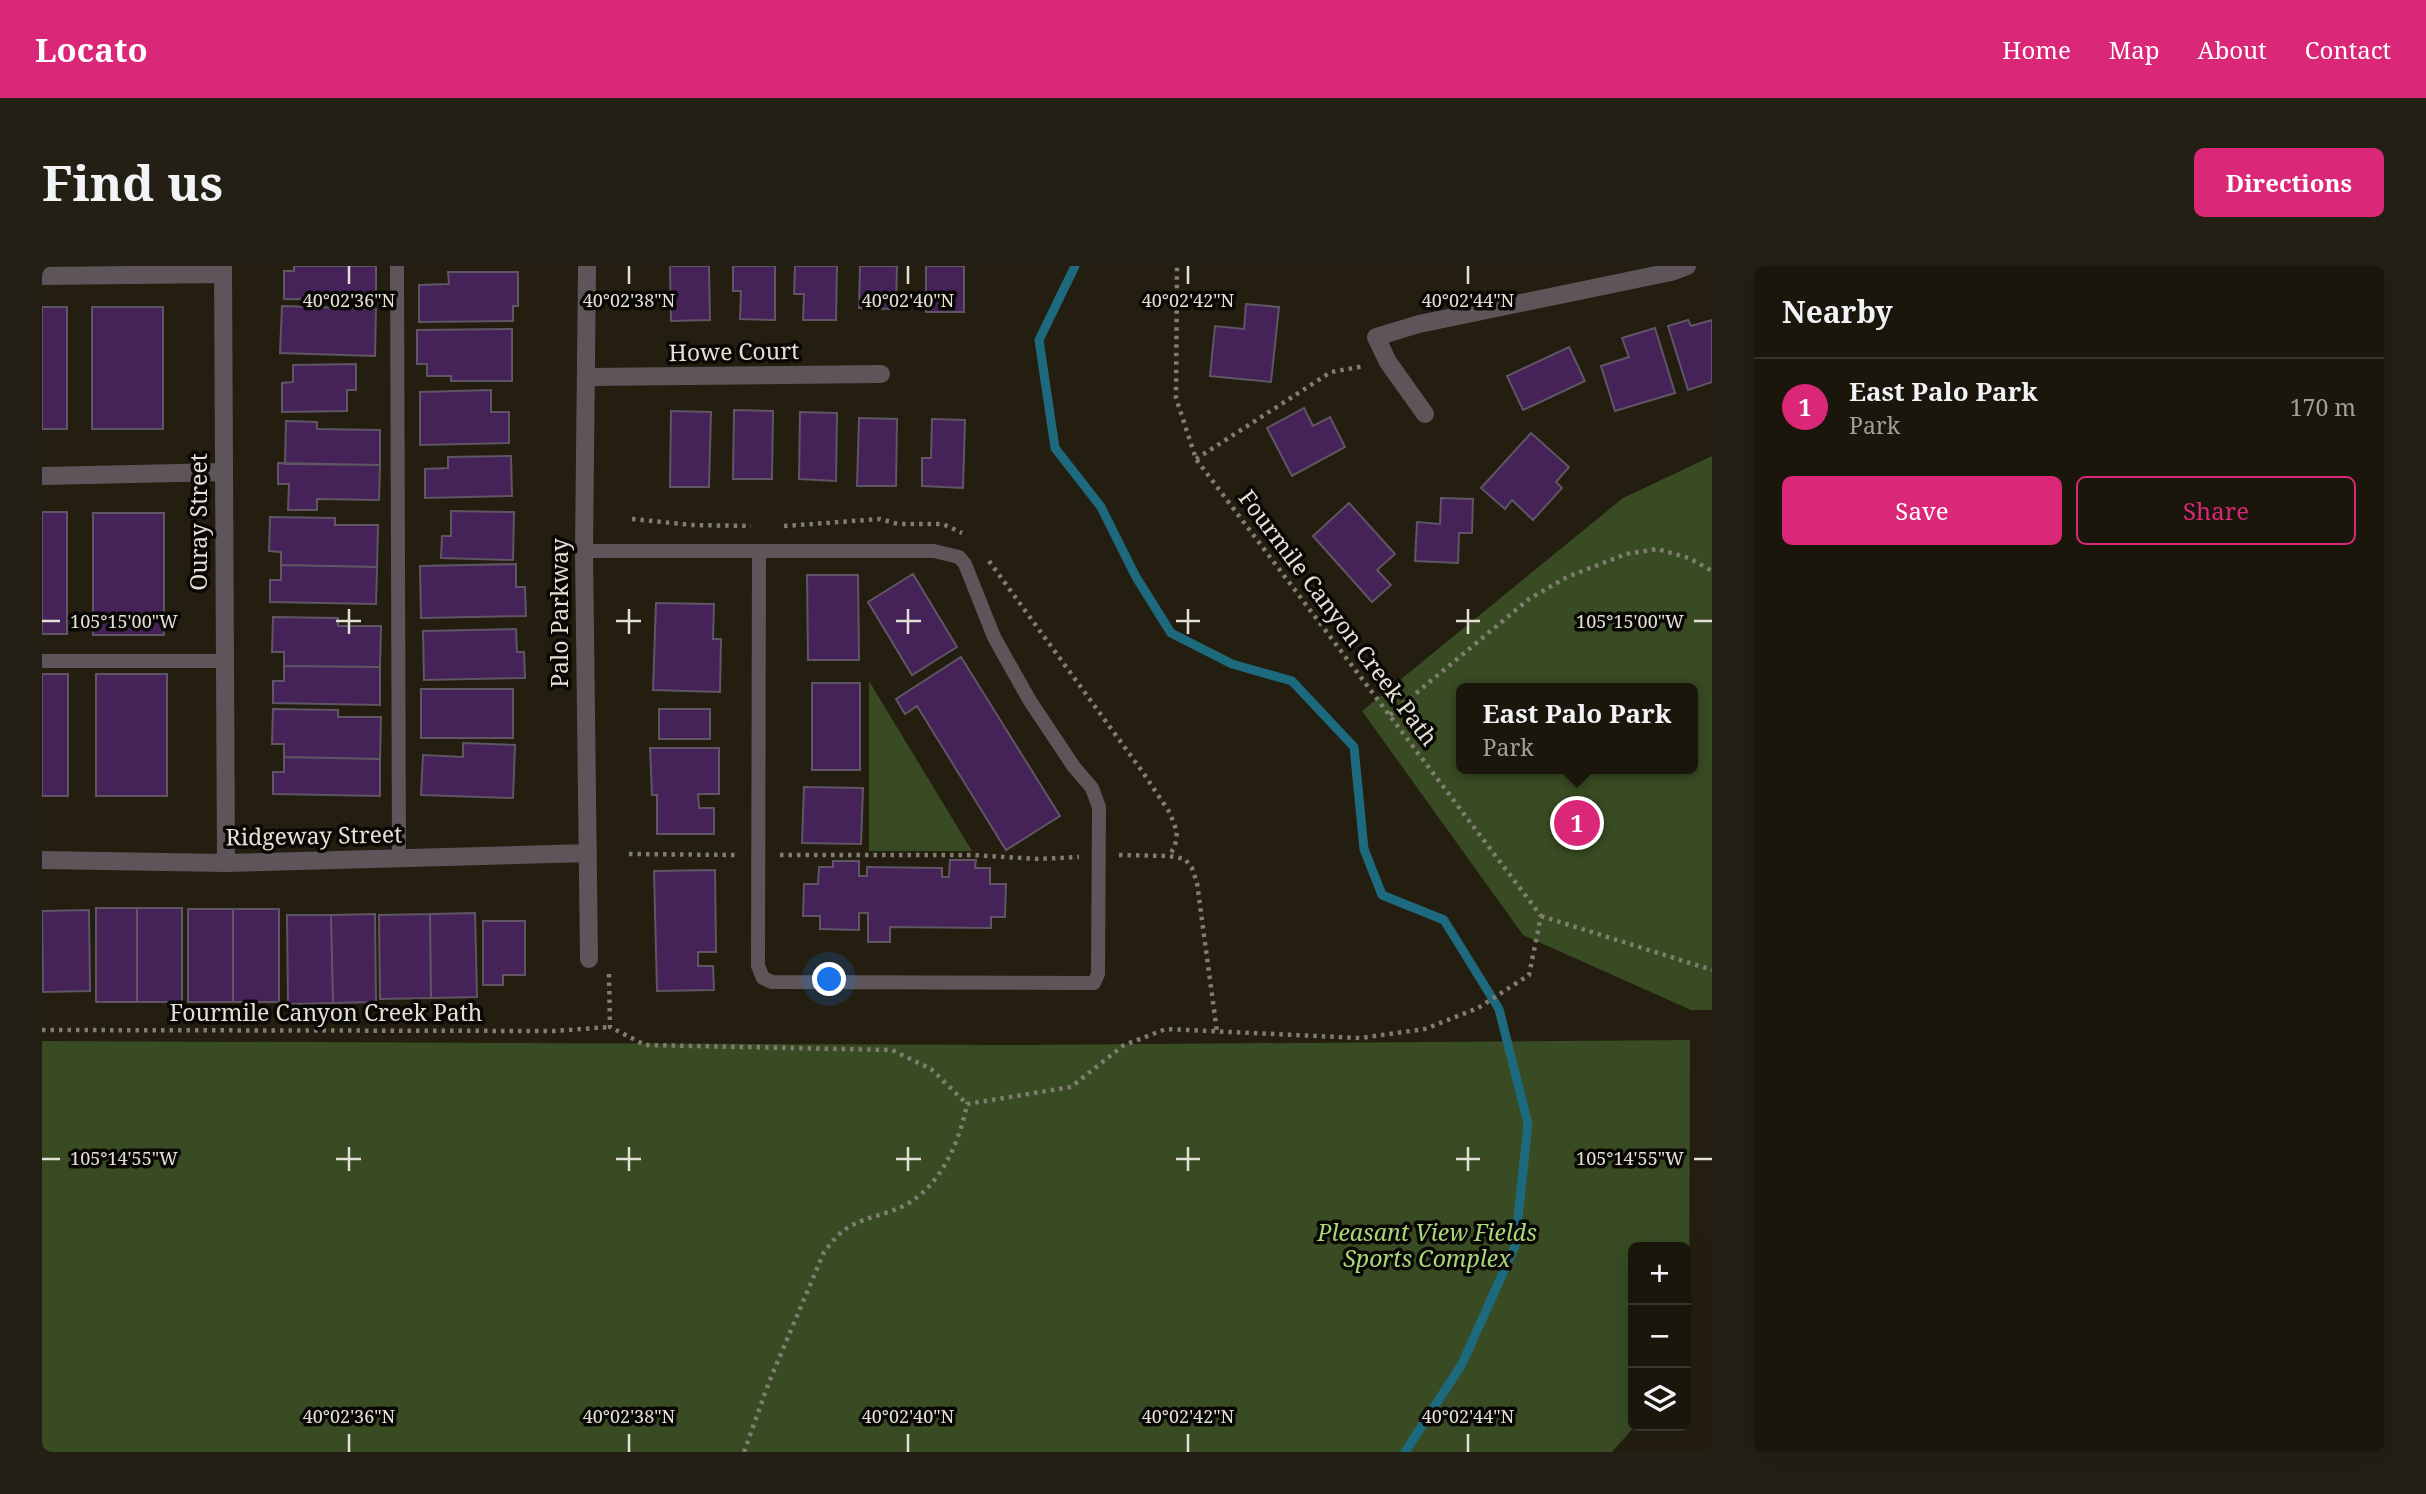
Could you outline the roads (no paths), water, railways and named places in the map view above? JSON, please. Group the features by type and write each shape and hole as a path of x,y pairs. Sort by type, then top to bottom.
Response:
{"street":[{"name":"Palo Parkway","path":"587,266 584,551 589,959"},
{"path":"1425,414 1388,362 1376,337 1419,324 1671,272 1687,266"},
{"path":"42,276 223,270"},
{"name":"Ouray Street","path":"223,270 226,863"},
{"name":"Howe Court","path":"587,377 881,374"},
{"path":"42,476 224,472"},
{"name":"Ridgeway Street","path":"42,860 226,863 588,853"}],"lane":[{"path":"397,266 399,858"},
{"path":"584,551 759,551 934,551 958,557 965,564 994,637 1030,701 1074,767 1093,788 1099,807 1098,974 1094,983 772,982 763,978 758,966 759,551"},
{"path":"42,661 225,661"}],"waterway":[{"path":"1075,266 1039,340 1055,448 1101,507 1136,577 1171,633 1232,664 1292,681 1354,747 1364,849 1382,895 1444,920 1499,1009 1528,1124 1515,1246 1462,1364 1405,1452"}],"place":[{"name":"East Palo Park","path":"1577,823"}],"park label":[{"name":"Pleasant View Fields Sports Complex","path":"1427,1246"}]}
